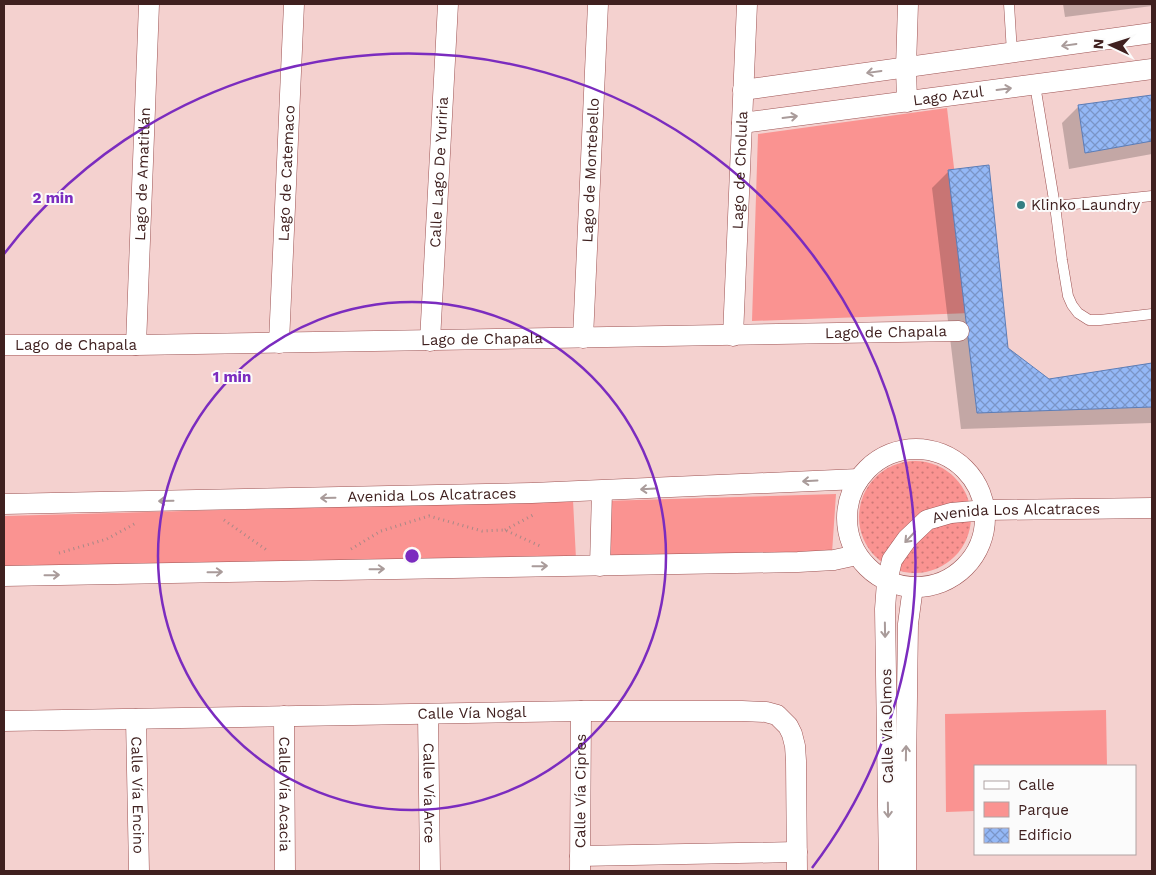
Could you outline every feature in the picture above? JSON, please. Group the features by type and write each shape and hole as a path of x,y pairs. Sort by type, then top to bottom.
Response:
{"street":[{"name":"Lago de Amatitlán","path":"136,345 149,4"},
{"name":"Lago de Catemaco","path":"279,343 294,4"},
{"name":"Calle Lago De Yuriria","path":"430,340 448,4"},
{"name":"Lago de Montebello","path":"584,338 598,4"},
{"name":"Lago de Cholula","path":"733,336 747,4"},
{"path":"907,102 908,4"},
{"path":"743,90 1152,33"},
{"name":"Lago Azul","path":"742,123 1152,69"},
{"name":"Lago de Chapala","path":"4,345 279,343 959,331"},
{"path":"918,449 935,452 951,458 965,469 975,483 986,510 983,534 976,552 965,567 950,579 932,586 914,587 887,582 857,555 847,525 848,508 852,493 859,479 871,466 885,456 901,450 918,449"},
{"name":"Avenida Los Alcatraces","path":"4,504 602,491 859,479"},
{"path":"600,566 602,491"},
{"name":"Avenida Los Alcatraces","path":"887,582 892,560 907,539 927,520 952,513 986,510 1152,508"},
{"path":"4,576 798,562 834,560 857,555"},
{"name":"Calle Vía Olmos","path":"887,582 885,609 889,871"},
{"name":"Calle Vía Olmos","path":"906,871 908,624 914,587"},
{"name":"Calle Vía Nogal","path":"4,721 581,712 766,712 777,715 788,726 795,746 797,862"},
{"name":"Calle Vía Cipres","path":"580,863 581,712"},
{"name":"Calle Vía Arce","path":"428,714 430,871"},
{"name":"Calle Vía Acacia","path":"284,716 285,871"},
{"name":"Calle Vía Encino","path":"136,719 138,871"},
{"path":"580,863 797,862"}],"lane":[{"path":"1009,4 1012,53"},
{"path":"1035,85 1068,296 1072,305 1078,314 1089,320 1152,314"},
{"path":"1055,206 1152,196"}],"path":[{"path":"217,515 270,552"},
{"path":"344,554 381,531 430,516 482,531 505,530 542,546 549,566"},
{"path":"52,555 107,539 141,521"}],"green space":[{"path":"947,108 971,313 752,321 758,134"},
{"path":"915,461 926,462 936,466 954,478 966,496 970,506 970,528 966,538 954,556 936,568 926,572 915,573 904,572 894,568 876,556 864,538 860,528 859,517 860,506 864,496 876,478 894,466 904,462"},
{"path":"836,494 832,553 604,555 603,501"},
{"path":"573,500 576,559 4,569 4,516"},
{"path":"1106,710 1107,765 974,765 974,811 946,812 945,714"}],"building":[{"path":"1152,95 1152,141 1085,153 1078,105"},
{"path":"989,165 1008,348 1049,379 1152,363 1152,407 977,413 948,170"}],"place":[{"name":"Klinko Laundry","path":"1021,205"}]}
